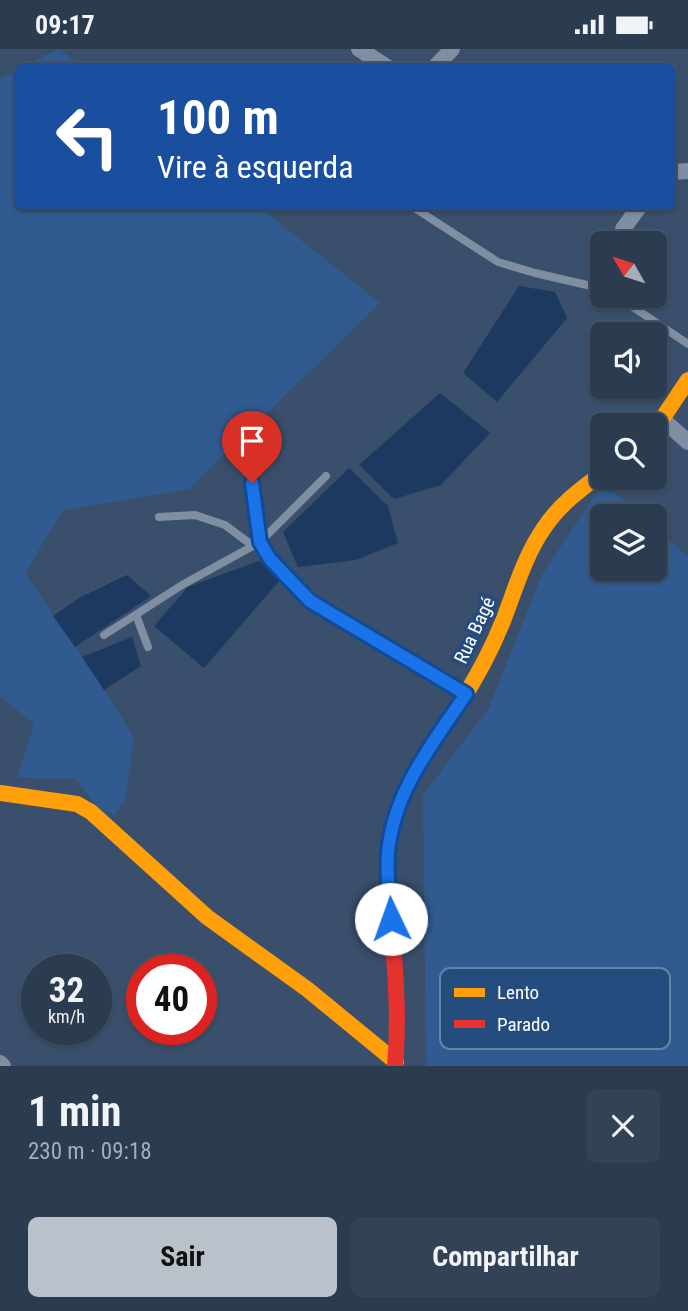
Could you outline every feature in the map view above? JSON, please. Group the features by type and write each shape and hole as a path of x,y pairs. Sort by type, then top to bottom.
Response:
{"street":[{"path":"359,49 381,63"},
{"path":"439,63 452,49"},
{"path":"623,229 637,210"},
{"path":"665,413 688,380"},
{"path":"667,429 688,442"},
{"name":"Rua Bagé","path":"395,1064 397,1018 388,854 395,815 407,784 466,694 497,635 531,550 544,526 562,506 590,483"},
{"path":"0,793 77,804 91,812 208,917 307,989 395,1064"}],"lane":[{"path":"418,210 498,262 590,286"},
{"path":"634,308 688,344"},
{"path":"104,635 183,585 257,544 326,476"},
{"path":"252,483 257,544"},
{"path":"159,517 195,515 225,525 257,544 310,601 466,694"},
{"path":"136,615 148,647"}],"shaded area":[{"path":"59,49 78,63 31,63"},
{"path":"14,72 14,210 263,210 380,303 189,489 63,510 25,573 134,738 125,800 114,815 98,808 75,778 17,777 34,724 0,696 0,79"},
{"path":"519,286 555,292 567,318 497,402 463,373"},
{"path":"440,393 490,433 441,485 394,499 359,465"},
{"path":"349,468 388,506 398,543 356,560 298,567 283,532"},
{"path":"598,490 611,490 627,504 590,504 590,581 667,581 667,539 688,557 688,1066 426,1066 423,795 489,708 542,575"},
{"path":"259,561 280,580 204,668 154,626 188,587"},
{"path":"127,575 151,596 75,647 53,616 79,598"},
{"path":"132,637 141,666 104,690 82,657"}],"traffic: slow":[{"path":"666,413 688,380"},
{"path":"458,706 493,643 537,538 563,505 590,482"},
{"path":"0,793 77,804 91,812 207,917 307,989 396,1062"}],"traffic: jam":[{"path":"395,1066 395,966 388,880 392,827 412,779 458,706"}],"route":[{"path":"252,483 260,542 270,559 310,601 466,694 407,784 395,815 388,854 391,919"}]}
